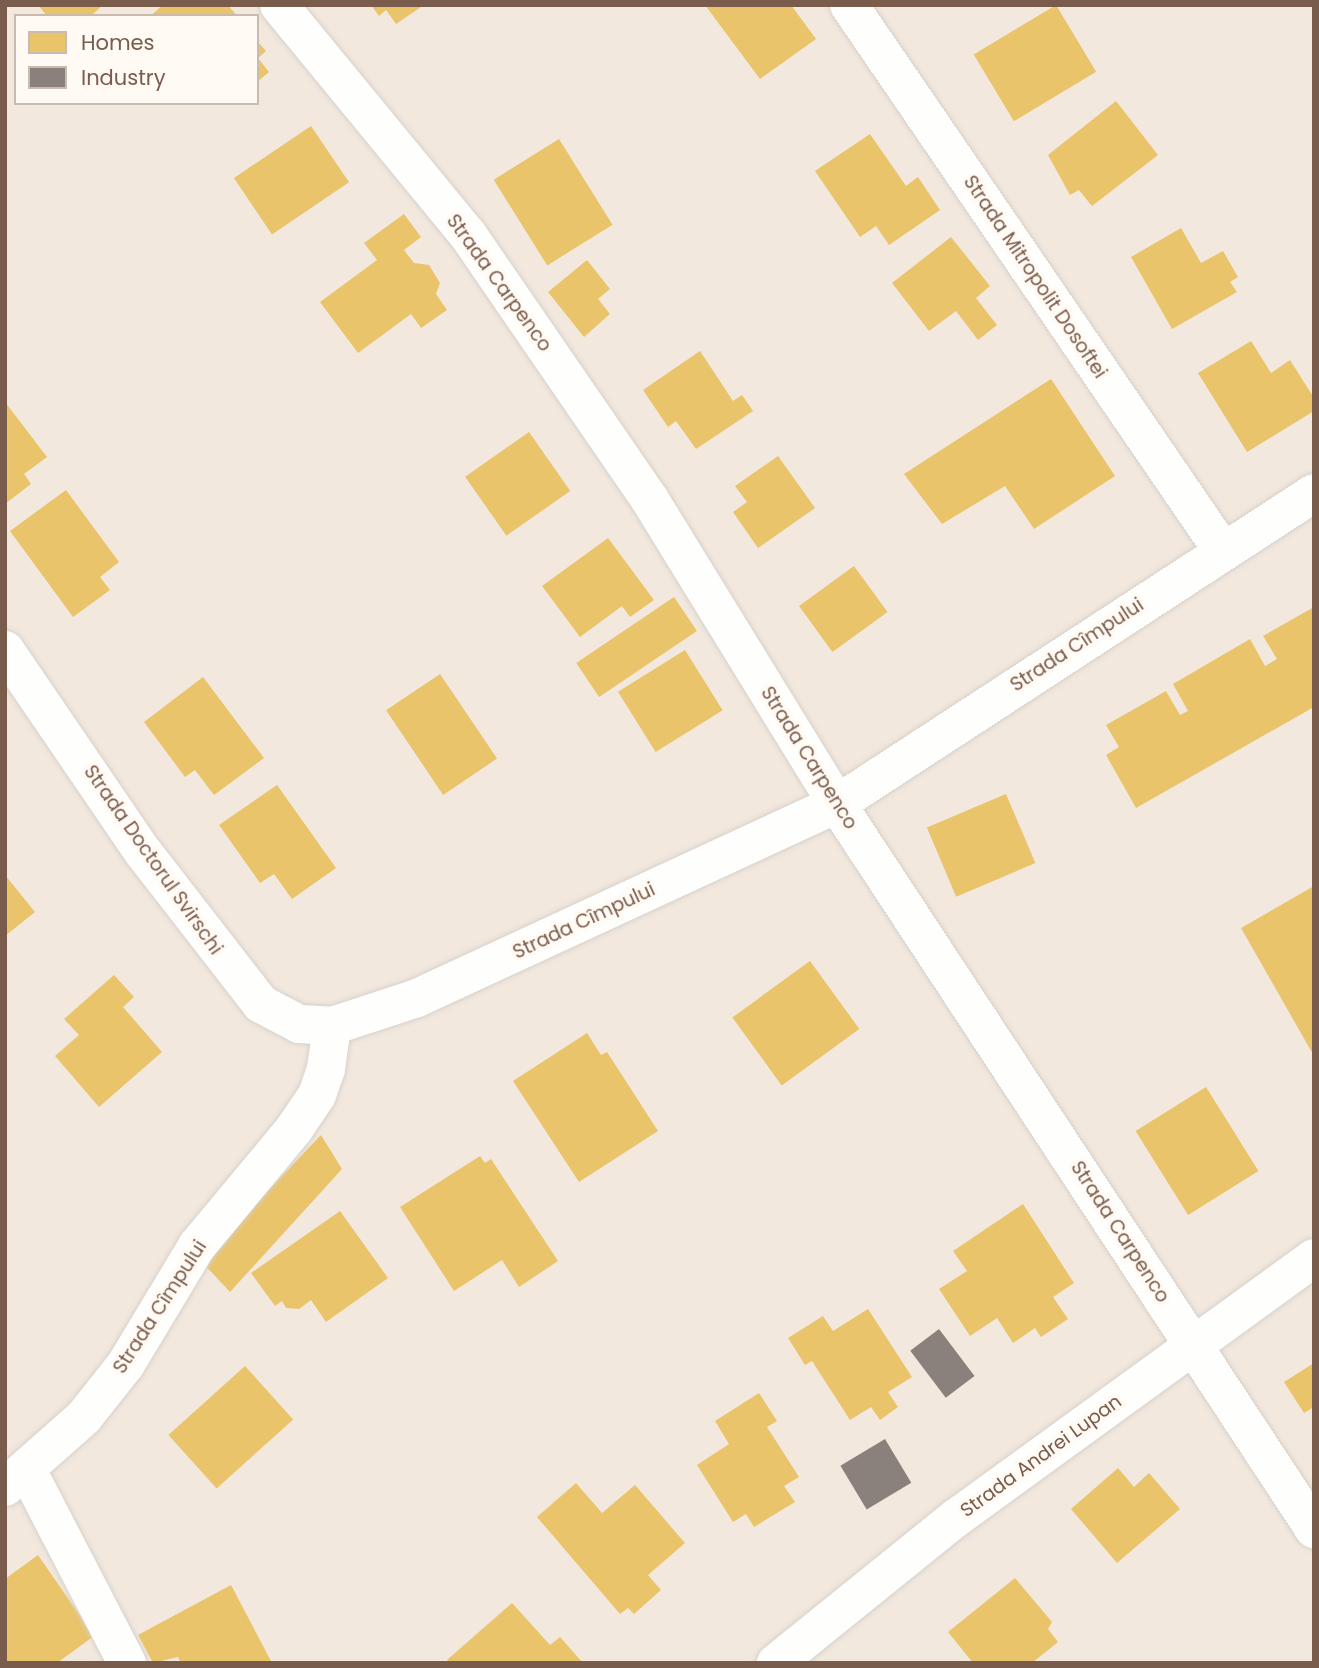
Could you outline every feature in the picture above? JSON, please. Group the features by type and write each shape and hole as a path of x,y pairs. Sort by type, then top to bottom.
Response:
{"street":[{"name":"Strada Carpenco","path":"279,5 468,235 650,500 837,804 1314,1529"},
{"name":"Strada Mitropolit Dosoftei","path":"849,5 1222,550"},
{"name":"Strada Cîmpului","path":"16,1479 84,1417 126,1364 197,1246 294,1129 317,1095 326,1069 331,1026 417,998 837,804 1222,550 1314,493"},
{"name":"Strada Doctorul Svirschi","path":"5,650 143,852 261,1004 299,1024 331,1026"},
{"name":"Strada Andrei Lupan","path":"776,1663 956,1518 1314,1258"},
{"path":"16,1479 127,1663"}],"shaded area":[{"path":"5,5 1314,5 1314,1663 5,1663"}],"building: Homes":[{"path":"38,5 103,5 93,14 45,14"},
{"path":"163,5 228,5 235,14 152,14"},
{"path":"371,5 424,5 396,24 386,10 379,16"},
{"path":"705,5 791,5 816,39 760,79"},
{"path":"1056,5 1096,72 1014,121 974,54"},
{"path":"259,43 266,51 259,57"},
{"path":"259,59 269,72 259,80"},
{"path":"1116,101 1158,155 1092,206 1079,190 1070,195 1048,155"},
{"path":"311,126 349,182 272,234 234,178"},
{"path":"870,134 906,186 918,177 940,210 889,245 876,226 860,237 815,171"},
{"path":"559,139 613,225 547,265 494,180"},
{"path":"404,214 421,237 404,250 414,263 429,265 440,283 436,294 447,310 421,328 411,314 358,353 320,302 377,260 364,243"},
{"path":"1181,228 1201,263 1223,251 1238,277 1230,282 1237,292 1172,329 1131,257"},
{"path":"951,237 990,286 976,298 997,325 978,340 956,311 929,331 892,283"},
{"path":"587,260 610,289 598,299 610,314 584,337 548,292"},
{"path":"1251,341 1271,373 1290,360 1314,398 1314,411 1247,452 1198,373"},
{"path":"700,351 733,401 742,395 753,411 696,449 676,421 668,427 643,390"},
{"path":"1051,379 1115,476 1034,529 1005,486 942,524 904,474"},
{"path":"5,402 47,457 24,474 31,484 5,504"},
{"path":"529,432 570,491 506,536 465,477"},
{"path":"778,456 815,508 758,548 733,512 747,502 735,486"},
{"path":"66,490 119,562 100,577 110,590 73,617 10,531"},
{"path":"608,538 654,600 630,617 622,606 580,637 542,586"},
{"path":"854,566 888,612 832,652 799,606"},
{"path":"674,597 697,631 599,697 576,663"},
{"path":"1314,607 1314,707 1136,808 1106,755 1119,747 1106,725 1166,691 1180,715 1188,711 1173,684 1250,639 1265,666 1277,659 1263,636"},
{"path":"685,650 723,710 656,752 618,692"},
{"path":"440,674 497,759 443,795 386,710"},
{"path":"203,677 264,758 214,795 195,770 185,777 144,722"},
{"path":"277,785 336,868 292,899 274,874 260,883 219,825"},
{"path":"1006,794 1035,863 956,897 927,828"},
{"path":"5,875 35,912 5,936"},
{"path":"1314,886 1314,1056 1241,928"},
{"path":"810,961 859,1029 782,1085 732,1017"},
{"path":"114,975 134,997 123,1007 162,1052 99,1107 55,1056 79,1035 64,1019"},
{"path":"587,1033 601,1055 607,1052 658,1131 579,1182 513,1081"},
{"path":"1206,1087 1258,1171 1188,1215 1136,1131"},
{"path":"321,1135 342,1169 230,1292 201,1261"},
{"path":"480,1156 485,1163 491,1159 558,1261 519,1287 502,1260 454,1291 400,1207"},
{"path":"1023,1204 1074,1283 1053,1297 1068,1319 1041,1337 1035,1328 1013,1343 997,1318 970,1336 939,1289 967,1271 953,1251"},
{"path":"340,1211 388,1278 326,1322 311,1300 299,1309 286,1308 282,1301 275,1306 251,1273"},
{"path":"868,1309 912,1377 888,1392 898,1407 880,1420 871,1407 850,1420 812,1361 805,1365 788,1338 823,1316 833,1331"},
{"path":"1314,1363 1314,1407 1304,1413 1284,1382"},
{"path":"245,1366 293,1420 217,1488 168,1435"},
{"path":"759,1393 777,1421 767,1427 799,1477 784,1486 795,1502 754,1527 746,1514 733,1522 697,1465 729,1444 715,1421"},
{"path":"1118,1468 1134,1487 1149,1473 1180,1509 1117,1563 1071,1509"},
{"path":"576,1483 602,1513 635,1485 685,1543 648,1575 661,1590 634,1614 628,1608 620,1614 537,1517"},
{"path":"38,1555 94,1636 57,1663 5,1663 5,1579"},
{"path":"1015,1578 1052,1622 1048,1629 1058,1642 1032,1663 973,1663 948,1632"},
{"path":"231,1585 272,1663 181,1663 178,1657 153,1663 138,1635"},
{"path":"512,1603 550,1645 560,1637 583,1663 450,1663 447,1660"}],"building: Industry":[{"path":"939,1329 975,1376 946,1398 910,1351"},
{"path":"885,1439 911,1483 867,1509 840,1466"}]}
